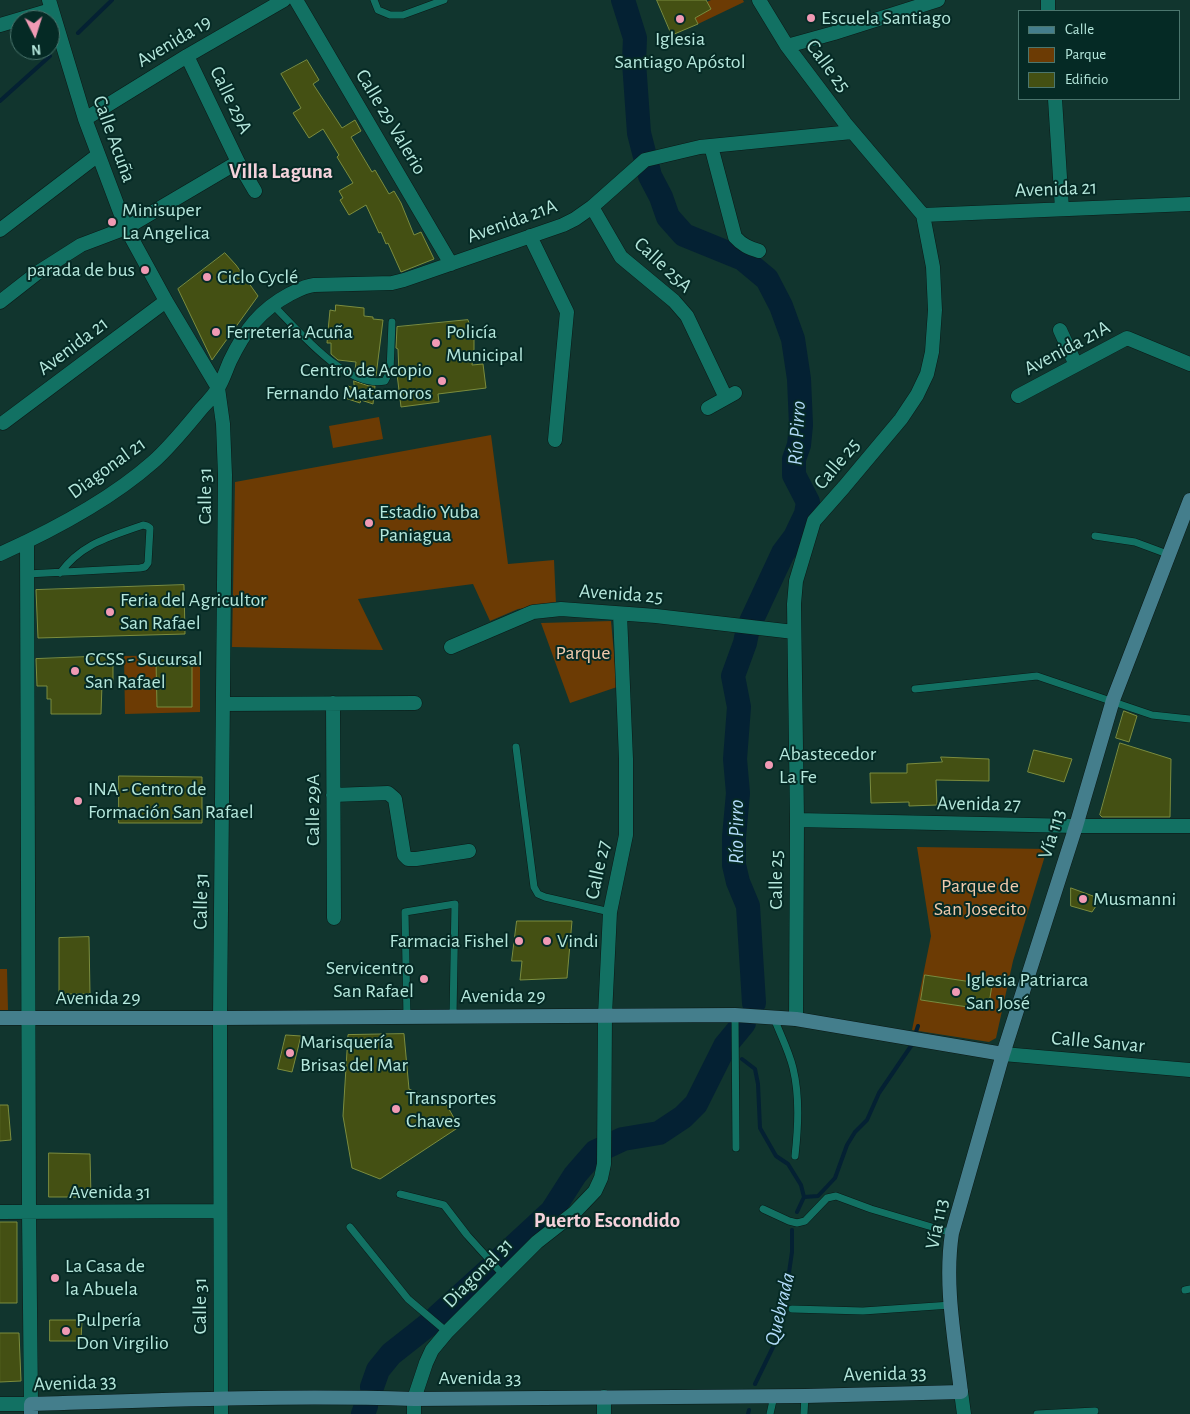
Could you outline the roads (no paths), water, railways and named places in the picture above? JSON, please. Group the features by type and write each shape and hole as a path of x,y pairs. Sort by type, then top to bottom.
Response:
{"main road":[{"name":"Vía 113","path":"961,1392 951,1306 949,1252 952,1233 1003,1054 1076,826 1113,700 1190,500"},
{"name":"Avenida 29","path":"0,1018 735,1015 796,1019 1003,1054"},
{"name":"Avenida 33","path":"31,1409 220,1398 362,1397 414,1399 805,1396 961,1392"}],"street":[{"name":"Avenida 19","path":"85,118 284,0"},
{"name":"Calle 29 Valerio","path":"296,0 451,264"},
{"name":"Calle 25","path":"759,0 787,46 852,132 923,215 933,267 935,310 932,352 928,374 901,419 814,521 796,581 794,632 797,820 796,1019"},
{"path":"787,46 938,0"},
{"path":"0,25 50,5"},
{"name":"Calle Acuña","path":"50,5 85,118 126,228 166,301 218,388"},
{"name":"Calle 29A","path":"187,56 254,191"},
{"path":"1055,100 1062,209"},
{"name":"Avenida 21A","path":"218,388 231,359 258,316 272,304 309,286 392,283 563,225 592,207 646,160 711,146 852,132"},
{"path":"711,146 735,237 741,244 759,252"},
{"path":"0,230 98,156"},
{"path":"0,302 37,273 81,245 126,228 238,162"},
{"name":"Avenida 21","path":"923,215 1190,204"},
{"name":"Calle 25A","path":"592,207 621,257 674,301 687,316 731,396 708,408"},
{"path":"530,236 567,312 555,440"},
{"name":"Avenida 21","path":"3,423 166,301"},
{"path":"1060,330 1076,366"},
{"name":"Avenida 21A","path":"1018,396 1128,338 1190,364"},
{"name":"Diagonal 21","path":"1,552 27,543 69,519 114,491 153,462 187,426 218,388"},
{"name":"Calle 31","path":"218,388 223,424 225,475 219,1211 221,1414"},
{"path":"27,543 31,1409"},
{"name":"Avenida 25","path":"451,647 533,612 561,609 656,616 794,632"},
{"name":"Calle 27","path":"604,1134 605,1015 610,912 626,835 626,760 620,614"},
{"path":"223,704 415,702"},
{"name":"Calle 29A","path":"333,703 334,918"},
{"path":"333,795 388,793 393,796 404,854 408,859 469,851"},
{"name":"Avenida 27","path":"797,820 1076,826 1190,826"},
{"name":"Calle Sanvar","path":"1003,1054 1190,1070"},
{"name":"Diagonal 31","path":"414,1414 414,1399 432,1350 447,1332 537,1242 574,1213 595,1191 601,1178 604,1164 604,1134"},
{"name":"Avenida 31","path":"0,1212 219,1211"},
{"path":"961,1392 964,1414"},
{"path":"604,1397 604,1414"},
{"name":"Avenida 33","path":"0,1404 31,1409"}],"lane":[{"path":"374,0 378,10 390,15 402,15 444,0"},
{"path":"272,304 337,367 354,377 370,382 378,383 385,381 388,377 390,371 392,322"},
{"path":"27,574 60,573 145,567 148,563 150,528 143,525 93,544 69,561 60,573"},
{"path":"1095,536 1135,542 1170,555"},
{"path":"915,689 1037,676 1113,700 1152,715 1190,720"},
{"path":"516,747 534,887 538,894 545,897 610,912"},
{"path":"408,1017 405,912 455,904 453,1016"},
{"path":"735,1015 736,1148"},
{"path":"774,1018 793,1068 798,1100 795,1156"},
{"path":"400,1194 444,1205 467,1235 504,1276"},
{"path":"764,1209 797,1223 805,1221 827,1198 836,1196 871,1210 952,1233"},
{"path":"350,1228 408,1299 447,1332"},
{"path":"792,1309 863,1311 951,1306"},
{"path":"770,1414 774,1396"},
{"path":"804,1414 805,1396"},
{"path":"1037,1414 1095,1411"}],"waterway":[{"name":"Quebrada","path":"78,33 112,0"},
{"name":"Río Pirro","path":"623,0 635,38 634,62 639,133 650,176 661,197 668,217 684,235 743,259 767,279 781,306 793,339 799,379 801,425 799,445 794,459 794,475 808,502 806,514 795,537 783,553 748,628 745,643 733,676 739,707 735,759 738,793 734,837 734,865 738,882 748,906 754,1003"},
{"name":"Quebrada","path":"0,101 46,60"},
{"name":"Río Pirro","path":"499,1260 552,1211 575,1175 595,1152 623,1139 659,1133 683,1117 696,1104 725,1046 744,1023"},
{"path":"804,1197 818,1196 835,1178 847,1145 855,1132 867,1120 879,1093 911,1046 918,1026"},
{"name":"Quebrada","path":"730,1037 733,1046"},
{"name":"Quebrada","path":"742,1059 755,1069 758,1084 760,1128 776,1156 788,1164 801,1185 804,1197 797,1212"},
{"name":"Quebrada","path":"755,1384 776,1341 779,1312 786,1293 792,1252 792,1230"},
{"name":"Río Pirro","path":"437,1317 490,1269"},
{"name":"Río Pirro","path":"372,1387 378,1370 391,1354 429,1324"},
{"name":"Río Pirro","path":"363,1414 366,1406"},
{"name":"Quebrada","path":"748,1414 749,1410"}],"place":[{"name":"Escuela Santiago","path":"811,18"},
{"name":"Iglesia Santiago Apóstol","path":"680,19"},
{"name":"Minisuper La Angelica","path":"112,222"},
{"name":"parada de bus","path":"145,270"},
{"name":"Ciclo Cyclé","path":"207,277"},
{"name":"Ferretería Acuña","path":"216,332"},
{"name":"Policía Municipal","path":"436,343"},
{"name":"Centro de Acopio Fernando Matamoros","path":"442,381"},
{"name":"Estadio Yuba Paniagua","path":"369,523"},
{"name":"Feria del Agricultor San Rafael","path":"110,612"},
{"name":"CCSS - Sucursal San Rafael","path":"75,671"},
{"name":"Abastecedor La Fe","path":"769,765"},
{"name":"INA - Centro de Formación San Rafael","path":"78,801"},
{"name":"Musmanni","path":"1083,899"},
{"name":"Farmacia Fishel","path":"519,941"},
{"name":"Vindi","path":"547,941"},
{"name":"Servicentro San Rafael","path":"424,979"},
{"name":"Iglesia Patriarca San José","path":"956,992"},
{"name":"Marisquería Brisas del Mar","path":"290,1053"},
{"name":"Transportes Chaves","path":"396,1109"},
{"name":"La Casa de la Abuela","path":"55,1278"},
{"name":"Pulpería Don Virgilio","path":"66,1331"}],"district":[{"name":"Villa Laguna","path":"281,172"},
{"name":"Puerto Escondido","path":"607,1221"}],"park label":[{"name":"Parque","path":"583,653"},
{"name":"Parque de San Josecito","path":"980,898"}]}
